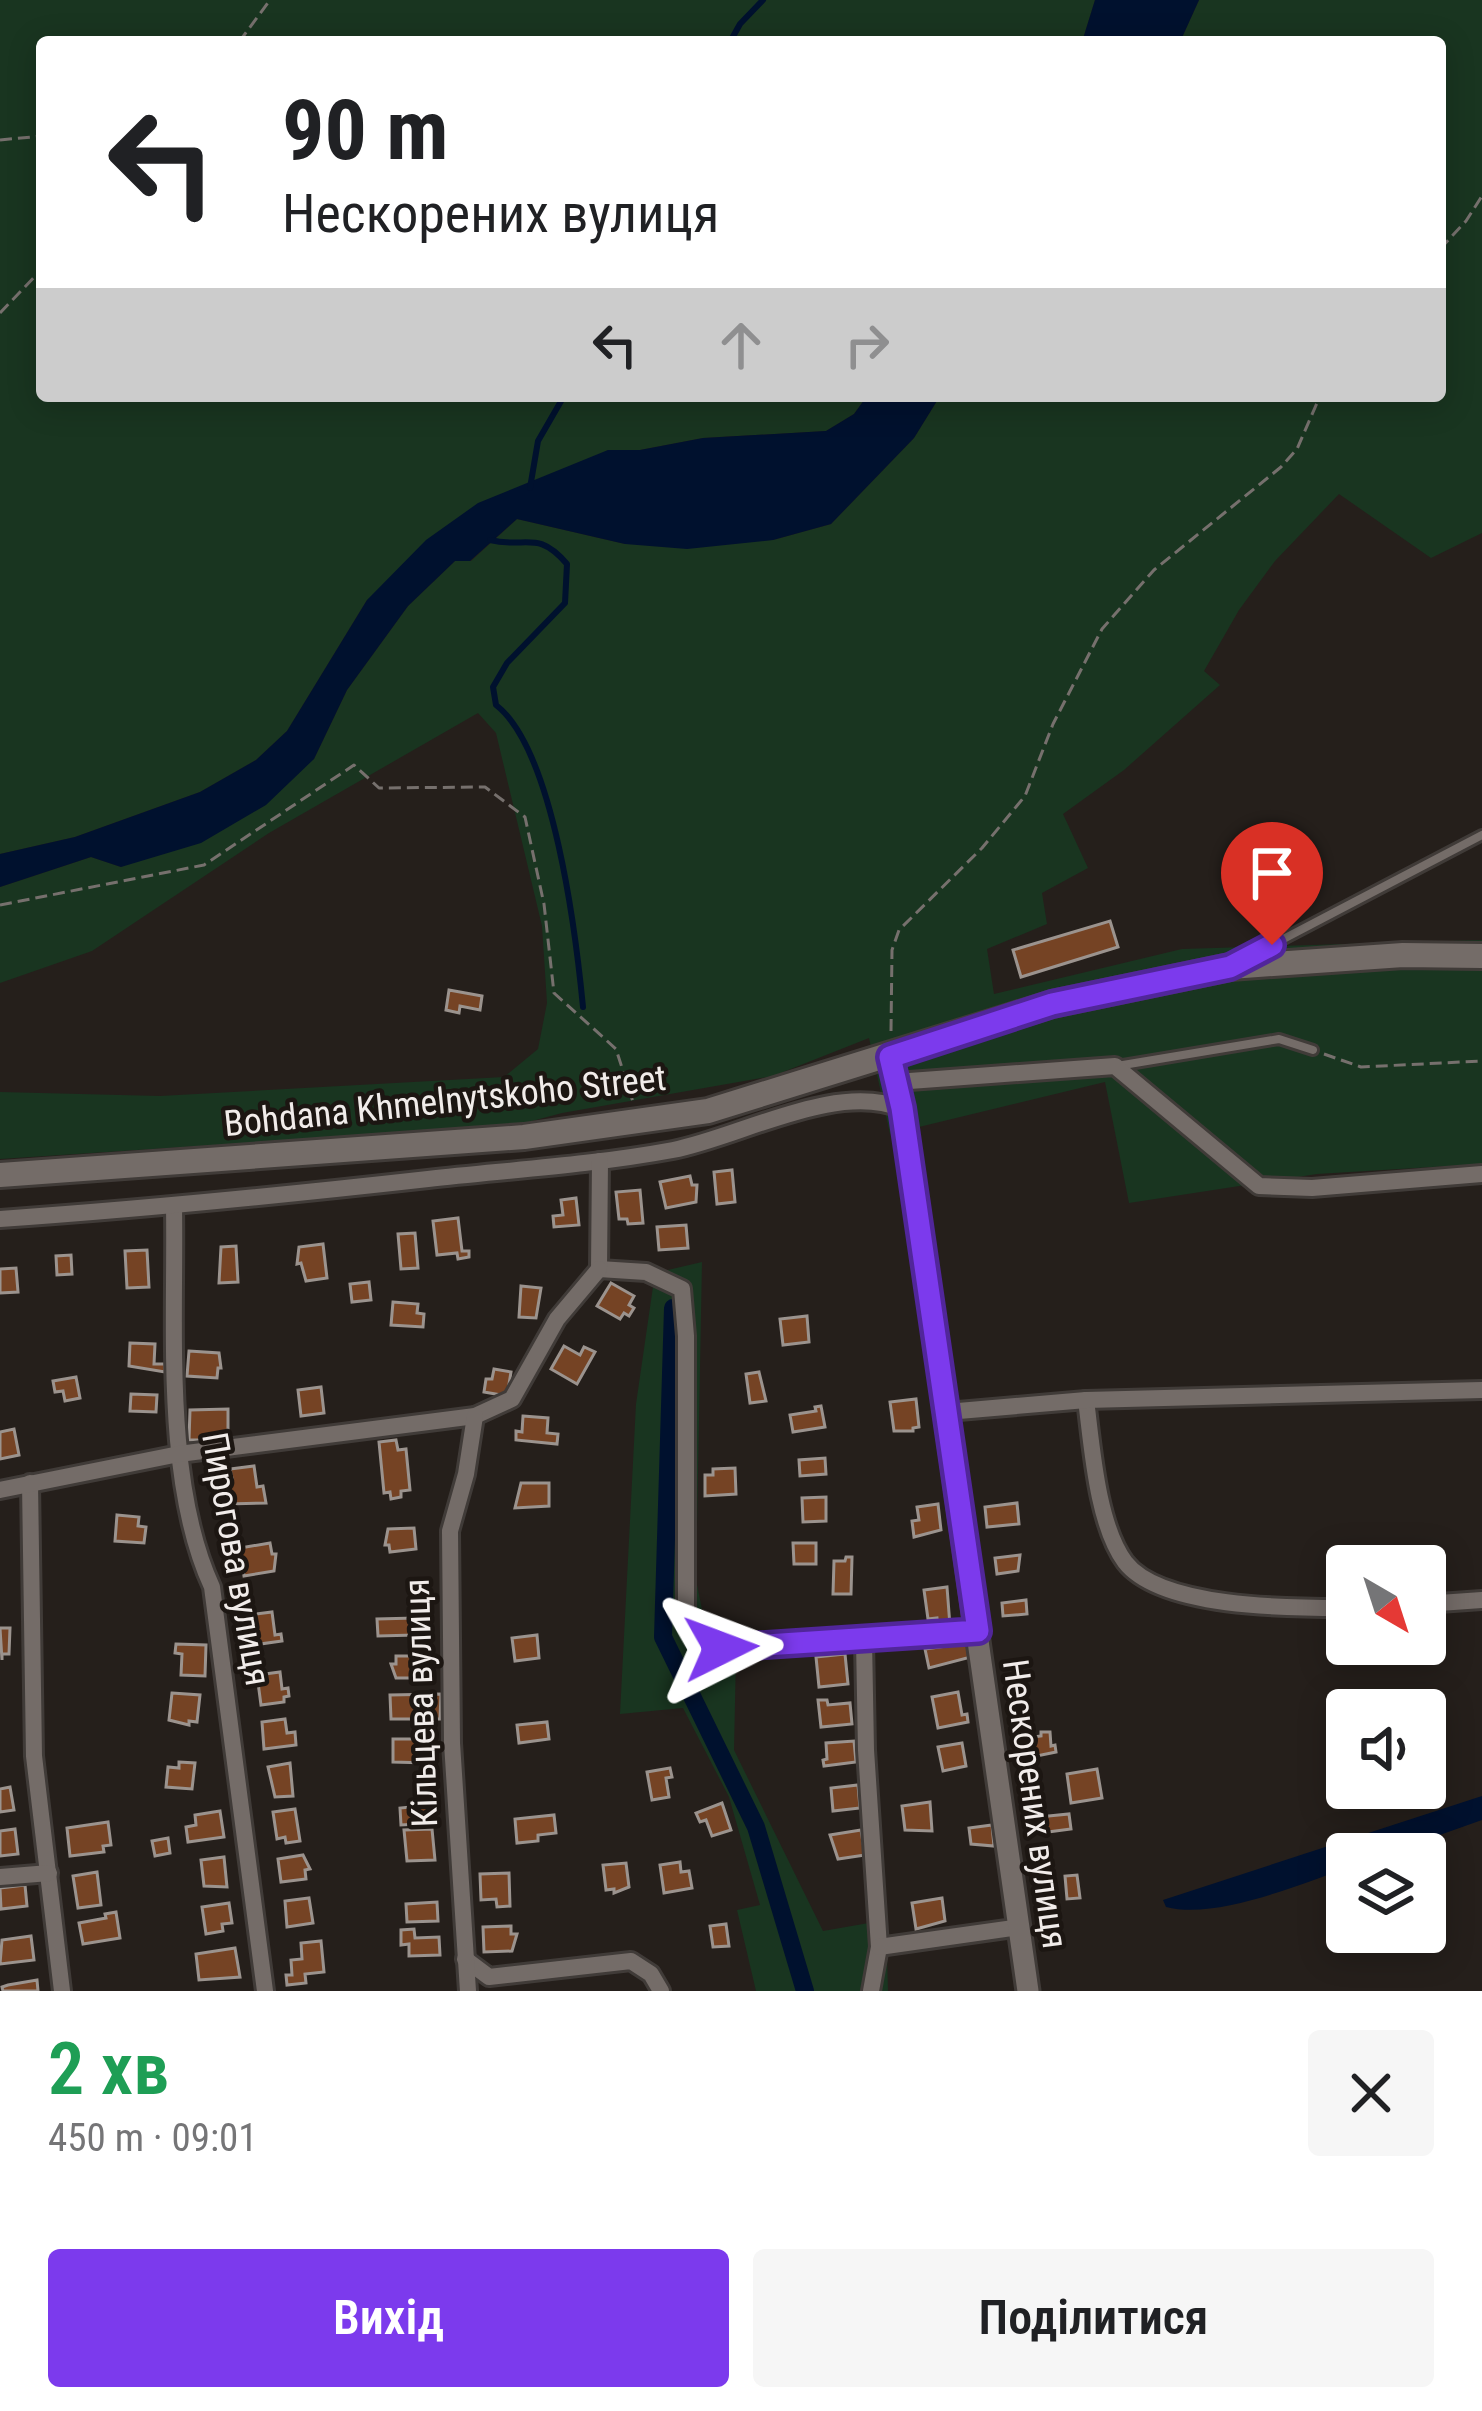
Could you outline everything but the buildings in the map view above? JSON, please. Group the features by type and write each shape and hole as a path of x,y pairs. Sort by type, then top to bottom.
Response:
{"main road":[{"name":"Bohdana Khmelnytskoho Street","path":"0,1175 524,1137 708,1111 892,1070 1052,1004 1230,967 1403,955 1482,956"}],"street":[{"path":"892,1070 1115,1066 1259,1186 1312,1188 1482,1174"},
{"name":"Нескорених вулиця","path":"892,1070 902,1108 947,1412 1028,1991"},
{"path":"0,1219 173,1207 600,1161 698,1145 816,1108 867,1099 902,1108"},
{"path":"0,1490 179,1454 475,1416 512,1399 557,1318 599,1269 600,1161"},
{"name":"Пирогова вулиця","path":"173,1207 179,1454 196,1554 212,1587 265,1991"},
{"path":"599,1269 646,1273 682,1289 686,1610 704,1643 721,1648 978,1631"},
{"path":"947,1412 1086,1400 1482,1390"},
{"path":"1086,1400 1096,1475 1109,1525 1126,1563 1157,1585 1253,1607 1326,1608"},
{"name":"Кільцева вулиця","path":"468,1991 452,1743 450,1531 475,1416"},
{"path":"30,1483 34,1756 62,1991"},
{"path":"1446,1603 1482,1600"},
{"path":"863,1640 879,1947 871,1991"},
{"path":"0,1877 49,1873"},
{"path":"879,1947 1019,1927"},
{"path":"465,1959 489,1977 632,1961 651,1974 661,1991"}],"lane":[{"path":"1230,967 1482,835"},
{"path":"1115,1066 1279,1040 1313,1050"}],"path":[{"path":"243,36 270,0"},
{"path":"0,140 36,137"},
{"path":"1446,243 1482,196"},
{"path":"0,313 36,275"},
{"path":"892,1070 892,950 899,930 982,848 1024,796 1053,724 1102,629 1154,570 1281,467 1297,449 1317,402"},
{"path":"0,905 204,865 354,765 379,788 485,787 525,818 544,904 554,993 616,1048 639,1121"},
{"path":"1313,1050 1361,1067 1482,1061"}],"green space":[{"path":"0,0 1095,0 1084,36 36,36 36,402 863,402 854,414 826,431 703,438 640,450 608,450 367,600 287,731 256,760 200,792 75,837 0,854"},
{"path":"1199,0 1482,0 1482,533 1431,558 1339,494 1275,561 1239,610 1204,671 1220,685 1124,770 1063,814 1088,868 1042,893 1047,924 987,949 994,994 1182,949 1482,940 1482,1164 1317,1174 1129,1203 1105,1082 890,1134 869,1038 773,1076 517,1125 0,1159 0,1092 160,1096 504,1077 538,1049 547,1003 542,926 496,733 478,713 269,833 92,951 0,983 0,887 91,857 121,867 314,759 347,690 408,606 455,561 471,561 517,519 625,544 773,540 831,524 914,438 936,402 1446,402 1446,36 1183,36"},
{"path":"702,1262 696,1580 707,1634 736,1655 734,1750 823,1931 886,1920 888,1991 756,1991 737,1910 760,1905 729,1797 683,1708 620,1714 636,1404 655,1273"}],"water":[{"path":"1095,0 1199,0 1183,36 1084,36"},
{"path":"863,402 936,402 914,438 831,524 773,540 687,549 625,544 517,519 470,561 455,561 408,606 347,690 314,759 266,805 201,843 121,867 91,857 0,887 0,854 75,837 200,792 256,760 287,731 367,600 426,540 478,503 608,450 640,450 703,438 826,431 854,414"},
{"path":"1482,1796 1482,1820 1445,1833 1369,1833 1446,1809"},
{"path":"1326,1847 1326,1875 1281,1891 1208,1909 1166,1907 1163,1900"}],"waterway":[{"path":"733,36 763,0"},
{"path":"530,488 538,441 561,402"},
{"path":"490,540 539,543 567,564 565,603 507,663 493,687 496,705 516,728 547,801 568,892 583,1007"},
{"path":"673,1308 663,1637 756,1827 805,1991"}],"route":[{"path":"721,1648 978,1631 902,1108 890,1057 1052,1004 1230,967 1272,945"}]}
